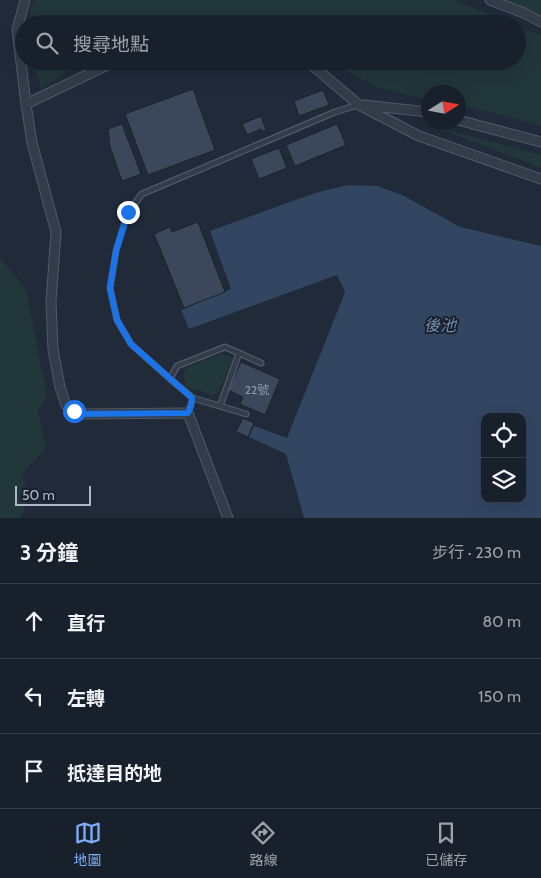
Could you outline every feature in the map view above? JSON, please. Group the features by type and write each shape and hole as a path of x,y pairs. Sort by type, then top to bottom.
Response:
{"street":[{"path":"20,15 25,0"},
{"path":"490,0 524,13 541,22"},
{"path":"21,70 32,143 56,232 51,302 53,349 60,387 66,405 74,411 83,414 188,413 228,518"},
{"path":"26,104 97,70"},
{"path":"318,70 359,105 418,136 541,179"},
{"path":"359,105 421,111"},
{"path":"466,122 541,142"}],"lane":[{"path":"246,414 192,398 131,344 117,320 110,288 116,251 128,212 142,194 335,112 359,105"},
{"path":"170,379 177,366 225,347 261,363"},
{"path":"220,406 239,353"},
{"path":"188,413 192,398"}],"green space":[{"path":"35,0 455,0 491,15 30,15 30,7"},
{"path":"503,0 541,0 541,16"},
{"path":"526,30 541,36 541,126 466,107 466,85 421,85 421,97 379,88 345,70 526,70"},
{"path":"35,70 67,70 41,89"},
{"path":"442,130 541,155 541,168"},
{"path":"0,258 26,289 47,397 38,410 46,448 22,473 29,500 20,518 0,518"},
{"path":"221,354 233,359 216,394 212,395 187,387 184,374 188,367"}],"water":[{"name":"後池","path":"348,185 378,186 404,196 460,227 541,246 541,518 304,518 286,454 249,437 254,426 287,438 345,292 337,275 189,329 181,310 231,289 210,231 315,193"}],"building":[{"path":"193,89 215,150 148,175 125,114"},
{"path":"323,90 329,105 299,116 294,101"},
{"path":"261,116 266,130 262,132 261,129 247,135 242,124"},
{"path":"122,124 141,174 122,181 110,147 108,129"},
{"path":"337,124 346,145 295,166 286,145"},
{"path":"279,148 287,168 259,179 251,159"},
{"path":"198,222 225,292 184,308 154,234 170,227 172,232"},
{"path":"241,362 280,379 265,415 240,404 243,397 228,390"},
{"path":"243,418 254,423 248,437 236,432"}],"route":[{"path":"74,411 83,414 188,413 191,406 192,398 131,344 117,320 110,288 116,251 128,212"}]}
